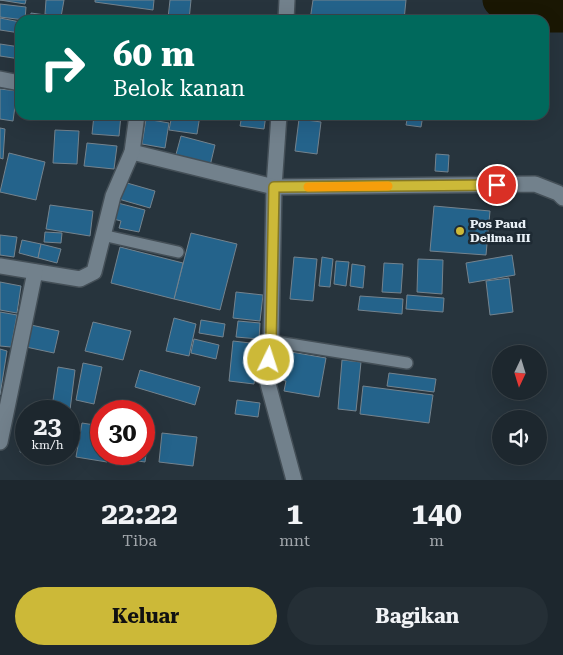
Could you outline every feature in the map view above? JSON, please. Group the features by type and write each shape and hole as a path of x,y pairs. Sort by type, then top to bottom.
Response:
{"street":[{"path":"286,15 287,0"},
{"path":"0,79 15,82"},
{"path":"0,266 80,279 94,272 112,196 132,152 136,120"},
{"path":"279,120 274,187 271,341 268,380 294,480"},
{"path":"132,152 274,187 535,184 561,194"},
{"path":"0,442 35,272"}],"lane":[{"path":"102,235 178,252"},
{"path":"271,341 407,363"}],"building":[{"path":"0,0 26,0 25,4"},
{"path":"46,0 64,0 61,15 45,14"},
{"path":"95,0 154,0 153,10 95,2"},
{"path":"170,0 191,0 190,15 168,15"},
{"path":"313,0 406,0 404,15 311,15"},
{"path":"0,4 26,7 25,15 15,15 15,19 0,17"},
{"path":"0,18 15,21 15,32 0,30"},
{"path":"0,44 15,46 15,58 0,56"},
{"path":"0,89 15,91 13,121 0,119"},
{"path":"93,120 121,120 119,136 92,134"},
{"path":"146,120 169,123 165,148 142,144"},
{"path":"171,120 199,120 197,134 169,130"},
{"path":"241,120 265,120 264,129 240,126"},
{"path":"299,120 321,122 317,154 295,151"},
{"path":"407,120 422,120 421,127 406,125"},
{"path":"0,128 5,129 3,159 0,158"},
{"path":"55,130 79,131 77,164 53,163"},
{"path":"181,136 215,145 210,166 175,158"},
{"path":"87,143 117,146 114,169 84,166"},
{"path":"9,153 45,162 36,200 0,192"},
{"path":"436,154 449,155 448,172 435,171"},
{"path":"120,181 155,191 150,208 115,198"},
{"path":"114,202 145,210 139,232 119,228 121,221 110,218"},
{"path":"50,205 93,211 90,236 46,229"},
{"name":"Pos Paud Delima III","path":"434,206 490,211 486,255 430,251"},
{"path":"45,232 62,233 61,243 44,242"},
{"path":"191,233 237,244 220,310 174,299"},
{"path":"0,235 17,237 14,257 0,255"},
{"path":"22,240 41,244 38,258 19,253"},
{"path":"41,244 61,249 57,263 38,258"},
{"path":"120,247 183,263 174,299 111,283"},
{"path":"512,255 515,275 469,283 466,263"},
{"path":"294,257 317,259 313,301 290,299"},
{"path":"322,257 333,259 330,287 319,286"},
{"path":"418,259 443,260 442,294 417,292"},
{"path":"336,261 349,262 346,286 334,284"},
{"path":"384,263 403,264 401,293 382,292"},
{"path":"352,264 365,266 363,288 350,286"},
{"path":"509,278 513,312 490,315 486,281"},
{"path":"0,282 21,286 17,313 0,310"},
{"path":"236,292 263,295 260,321 233,318"},
{"path":"407,295 444,298 443,312 406,309"},
{"path":"360,296 403,299 402,314 358,310"},
{"path":"0,312 17,315 11,347 0,346"},
{"path":"174,318 196,324 189,356 166,351"},
{"path":"201,320 225,324 223,337 199,333"},
{"path":"238,321 260,323 259,339 236,337"},
{"path":"93,322 131,331 123,360 85,351"},
{"path":"31,325 59,331 54,353 26,347"},
{"path":"194,339 219,345 216,359 191,353"},
{"path":"233,341 259,344 254,384 229,381"},
{"path":"0,349 7,351 0,395"},
{"path":"291,352 326,358 319,397 284,391 286,381 276,379 280,362 289,363"},
{"path":"342,360 361,362 356,411 338,409"},
{"path":"83,363 102,367 95,400 90,400 90,403 76,400"},
{"path":"58,367 75,370 71,400 53,400"},
{"path":"140,370 200,387 195,405 135,387"},
{"path":"389,373 436,379 434,392 387,386"},
{"path":"363,386 433,395 429,423 360,414"},
{"path":"237,400 260,403 258,417 235,414"},
{"path":"82,423 90,424 90,459 80,458"},
{"path":"162,433 197,437 193,466 159,462"}],"waterway":[{"path":"500,0 548,15 563,15"}],"slow traffic":[{"path":"308,187 388,186"}],"place":[{"name":"Pos Paud Delima III","path":"460,231"}],"route":[{"path":"269,360 274,187 497,185"}]}
